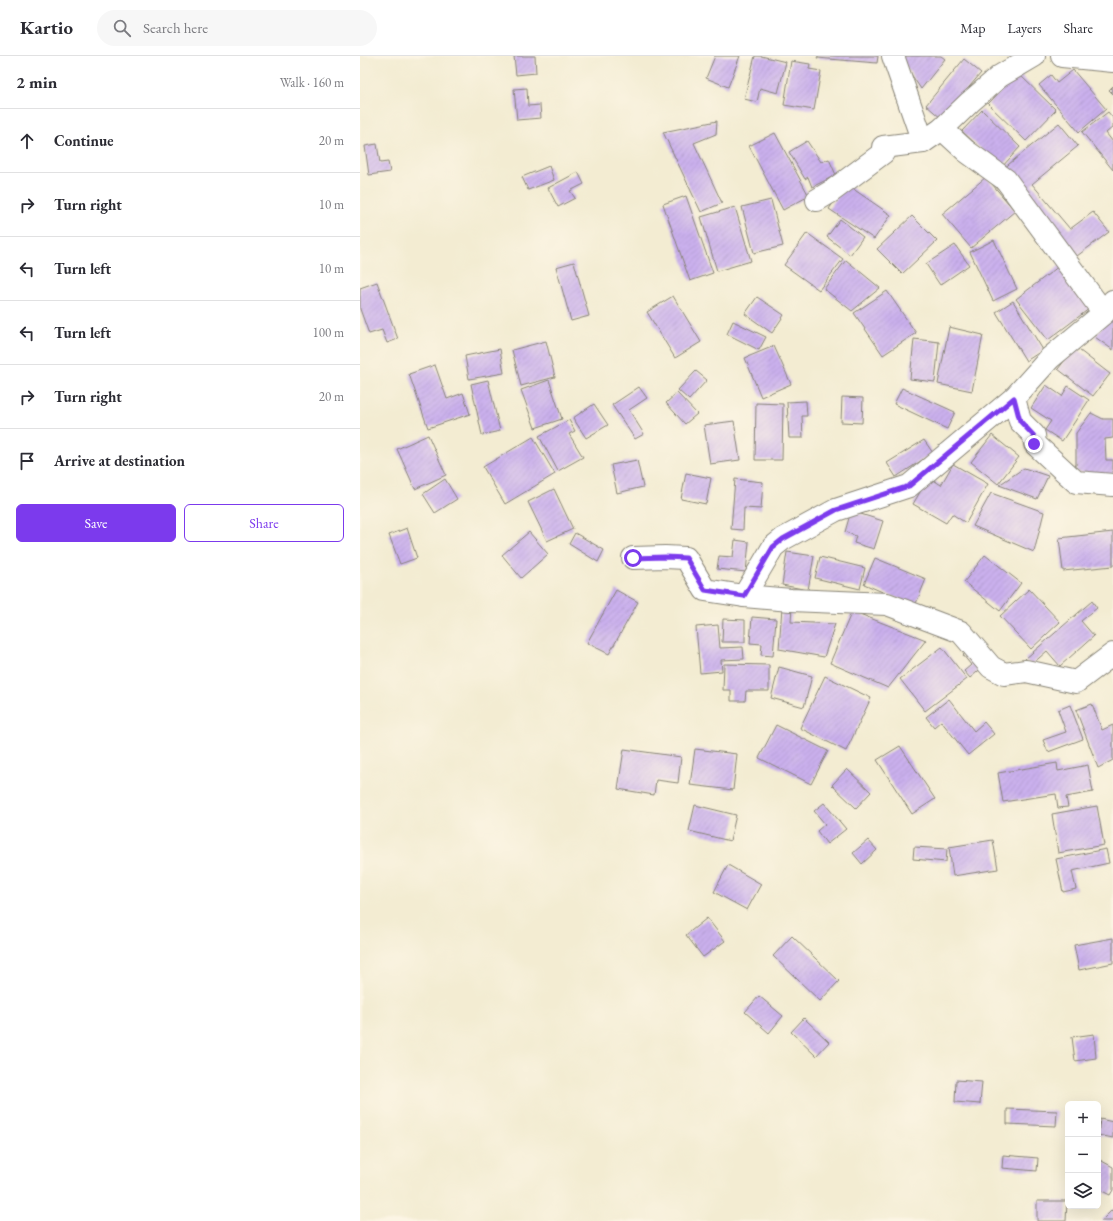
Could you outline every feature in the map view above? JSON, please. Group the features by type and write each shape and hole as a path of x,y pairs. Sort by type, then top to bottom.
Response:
{"street":[{"path":"893,56 923,142"},
{"path":"817,200 832,191 882,153 884,147 923,142 942,129 1000,76 1034,56"},
{"path":"1062,56 1113,61"},
{"path":"744,596 773,547 783,539 836,510 909,486 1014,398 1050,358 1108,307 1006,180 966,151 942,129"},
{"path":"1014,398 1020,421 1034,436 1034,444 1076,482 1113,485"},
{"path":"633,558 686,558 705,590 744,596 791,600 887,604 961,632 991,667 1004,674 1026,671 1076,682 1113,654"}],"building":[{"path":"514,56 535,56 536,73 516,75"},
{"path":"715,56 740,56 728,87 706,78"},
{"path":"755,56 786,62 778,93 760,88 757,102 744,99"},
{"path":"818,56 878,56 877,63 817,58"},
{"path":"899,56 941,56 945,59 921,89"},
{"path":"964,59 981,73 942,119 926,105"},
{"path":"791,61 810,64 809,69 821,71 814,110 784,105"},
{"path":"1073,70 1106,109 1079,132 1039,85 1051,75 1057,83"},
{"path":"1018,73 1056,110 1026,141 988,104"},
{"path":"1113,86 1113,94 1109,90"},
{"path":"527,88 528,106 540,105 541,118 517,120 514,89"},
{"path":"982,110 1020,147 1001,168 962,131"},
{"path":"1108,112 1113,118 1113,127 1106,133 1113,142 1113,170 1082,132"},
{"path":"717,121 716,134 694,143 722,203 701,212 663,132"},
{"path":"1059,123 1078,146 1032,184 1070,229 1093,212 1109,232 1073,259 1003,169"},
{"path":"775,133 809,196 783,210 749,146"},
{"path":"807,141 821,162 829,159 836,175 812,187 808,177 805,179 789,152"},
{"path":"377,144 380,163 388,162 390,172 369,175 365,146"},
{"path":"549,166 554,180 528,190 522,177"},
{"path":"578,172 584,184 570,191 575,198 558,207 548,188"},
{"path":"986,177 1015,211 971,248 942,214"},
{"path":"846,184 891,215 874,239 829,209"},
{"path":"686,196 713,273 690,281 663,204"},
{"path":"771,200 783,246 754,253 742,207"},
{"path":"735,207 751,261 717,271 701,217"},
{"path":"912,216 937,241 902,274 877,249"},
{"path":"840,219 863,237 850,255 827,237"},
{"path":"807,233 843,259 819,290 784,265"},
{"path":"994,240 1017,289 993,301 970,252"},
{"path":"955,245 969,265 940,285 926,264"},
{"path":"846,260 880,288 852,311 824,289"},
{"path":"574,262 589,316 571,321 556,267"},
{"path":"1063,263 1094,305 1048,340 1016,299"},
{"path":"377,282 398,339 387,343 382,330 369,334 360,309 360,288"},
{"path":"887,291 916,333 883,355 854,313"},
{"path":"673,296 701,342 675,358 647,312"},
{"path":"757,297 784,315 772,333 745,314"},
{"path":"1013,301 1043,350 1026,361 996,312"},
{"path":"1113,311 1113,350 1095,337"},
{"path":"733,321 766,337 759,350 727,334"},
{"path":"949,327 983,335 972,391 938,384"},
{"path":"914,339 939,342 935,382 910,379"},
{"path":"546,341 555,377 521,386 512,350"},
{"path":"774,346 791,384 761,397 745,358"},
{"path":"1075,347 1110,374 1093,396 1058,369"},
{"path":"500,349 504,373 469,379 465,356"},
{"path":"435,365 447,399 463,393 470,414 428,428 409,374"},
{"path":"696,371 707,380 689,400 678,390"},
{"path":"488,380 500,431 482,435 471,384"},
{"path":"549,380 562,419 535,428 521,390"},
{"path":"1046,385 1062,396 1068,386 1089,400 1062,441 1045,430 1051,421 1031,408"},
{"path":"639,387 647,398 629,410 644,434 635,439 612,405"},
{"path":"902,388 955,412 947,429 894,404"},
{"path":"677,393 697,414 685,424 666,403"},
{"path":"842,397 863,398 862,423 841,422"},
{"path":"806,401 807,416 802,416 803,438 789,438 787,402"},
{"path":"756,403 783,404 782,460 755,460"},
{"path":"594,404 608,425 586,438 573,418"},
{"path":"1091,413 1103,419 1113,419 1113,438 1105,439 1106,460 1113,460 1113,475 1076,472 1076,433"},
{"path":"569,420 575,431 569,434 583,457 558,471 539,436"},
{"path":"734,421 740,460 710,464 704,425"},
{"path":"428,435 446,475 415,489 397,449"},
{"path":"992,435 1019,457 998,484 971,462"},
{"path":"533,437 555,474 505,504 483,467"},
{"path":"924,440 933,453 896,477 887,463"},
{"path":"637,460 643,487 617,493 611,465"},
{"path":"953,464 988,484 966,523 952,514 946,523 913,504 929,477 941,485"},
{"path":"1024,468 1048,476 1037,499 999,485"},
{"path":"686,473 711,478 706,504 681,499"},
{"path":"445,479 457,499 435,513 423,494"},
{"path":"735,479 763,482 761,509 744,508 743,530 731,529"},
{"path":"554,489 573,529 547,541 528,502"},
{"path":"991,493 1044,512 1034,552 973,526"},
{"path":"851,511 883,521 874,549 854,543 856,536 845,532"},
{"path":"407,528 417,558 400,564 389,535"},
{"path":"529,532 548,554 521,578 502,555"},
{"path":"1113,532 1113,566 1063,571 1059,538"},
{"path":"575,533 604,550 598,562 569,544"},
{"path":"735,540 749,542 746,572 717,569 719,556 733,557"},
{"path":"787,552 814,556 808,590 782,585"},
{"path":"985,555 1021,583 1000,611 964,582"},
{"path":"820,557 865,568 860,589 815,578"},
{"path":"875,558 926,579 915,606 864,584"},
{"path":"1029,589 1060,622 1031,649 1000,616"},
{"path":"616,590 638,602 609,654 587,643"},
{"path":"1092,601 1097,608 1081,621 1094,636 1060,666 1047,651 1031,665 1025,659"},
{"path":"782,607 792,607 791,622 835,624 824,657 779,649"},
{"path":"852,611 926,640 888,688 830,663"},
{"path":"752,617 776,619 773,656 761,655 762,644 750,643"},
{"path":"723,619 745,620 745,642 722,642"},
{"path":"718,625 720,648 743,647 744,659 721,660 722,671 700,673 696,627"},
{"path":"942,647 967,679 925,711 900,679"},
{"path":"970,649 984,666 970,678 964,671 971,665 963,655"},
{"path":"724,664 769,665 769,691 746,691 745,701 731,701 731,690 723,690"},
{"path":"779,667 812,676 804,707 771,698"},
{"path":"825,676 871,698 846,751 800,728"},
{"path":"949,699 974,731 984,722 994,734 968,755 941,721 934,727 926,717"},
{"path":"1092,704 1102,730 1113,725 1113,760 1098,768 1076,710"},
{"path":"1070,705 1083,739 1048,752 1043,740 1066,732 1058,710"},
{"path":"776,725 828,751 811,784 759,758"},
{"path":"900,746 935,799 912,814 877,760"},
{"path":"624,749 681,757 678,783 656,780 654,795 618,789"},
{"path":"695,749 737,754 733,790 690,785"},
{"path":"1057,763 1058,771 1088,765 1093,792 1066,797 1068,807 1058,808 1056,794 1003,802 998,773"},
{"path":"847,769 871,792 856,808 832,785"},
{"path":"824,803 846,829 827,844 817,831 825,824 814,811"},
{"path":"695,805 736,815 730,841 689,831"},
{"path":"1097,806 1104,845 1058,853 1052,814"},
{"path":"868,840 877,850 862,864 853,853"},
{"path":"993,840 998,869 953,876 949,847"},
{"path":"914,847 947,849 946,862 913,859"},
{"path":"1106,849 1109,863 1072,871 1076,889 1063,892 1056,859"},
{"path":"728,865 761,884 747,910 714,892"},
{"path":"707,918 725,941 703,957 686,935"},
{"path":"792,936 839,981 820,1001 773,956"},
{"path":"1113,938 1113,963 1079,970 1074,945"},
{"path":"759,996 783,1016 769,1033 745,1012"},
{"path":"804,1018 829,1042 816,1056 791,1032"},
{"path":"1094,1034 1096,1058 1075,1061 1072,1037"},
{"path":"956,1080 982,1082 980,1104 955,1102"},
{"path":"1007,1109 1057,1111 1056,1126 1007,1124"},
{"path":"1101,1119 1113,1122 1113,1138 1101,1136"},
{"path":"1003,1155 1038,1158 1037,1171 1002,1168"},
{"path":"1101,1161 1113,1167 1113,1190 1110,1195 1101,1190"},
{"path":"1037,1201 1065,1201 1066,1221 1037,1221"},
{"path":"1113,1209 1113,1221 1101,1221"}],"route":[{"path":"633,558 686,558 705,590 744,596 773,547 783,539 836,510 909,486 982,423 1014,398 1020,421 1034,436 1034,444"}]}
